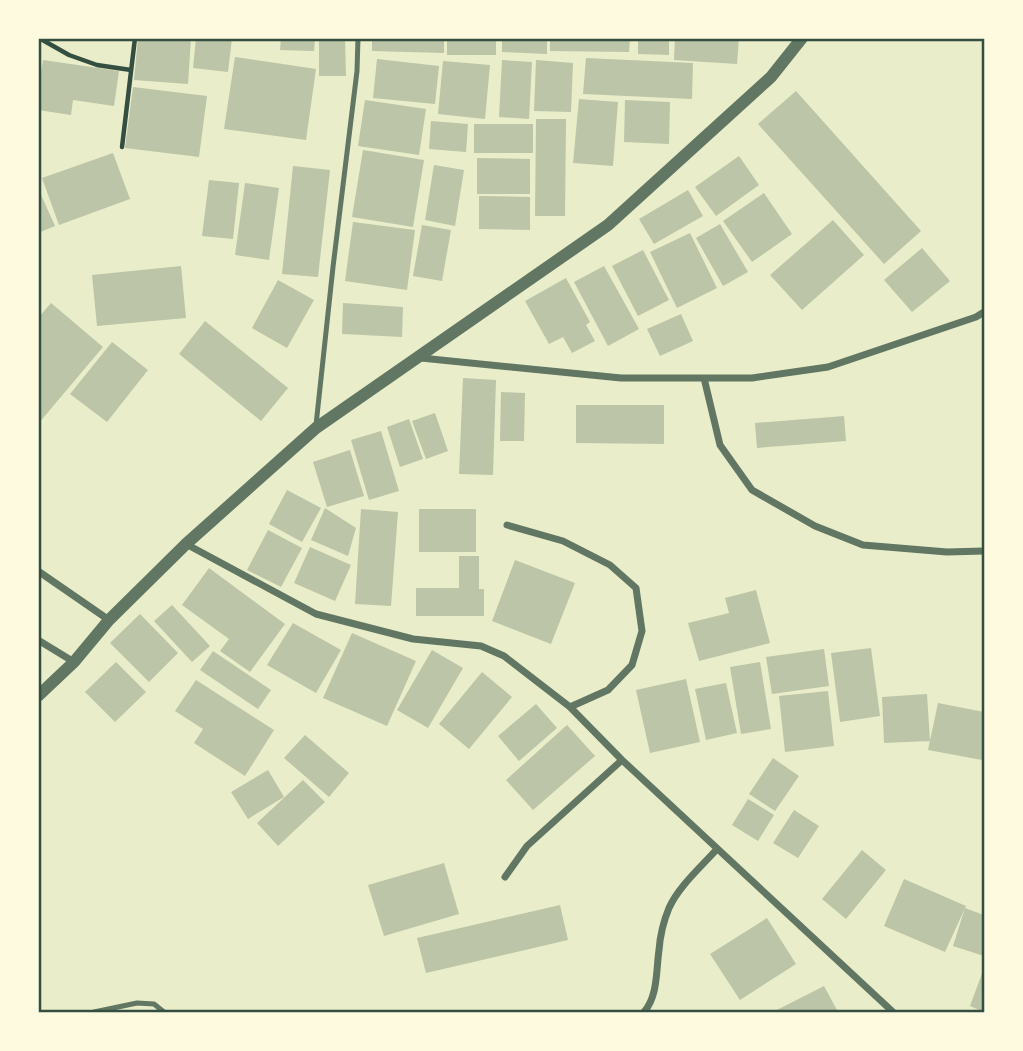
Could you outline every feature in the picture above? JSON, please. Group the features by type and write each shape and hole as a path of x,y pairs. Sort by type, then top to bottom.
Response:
{"street":[{"path":"38,696 74,662 109,620 186,544 316,428 608,225 771,77 802,38"},
{"path":"416,357 621,379 752,379 828,367 985,312"},
{"path":"705,379 720,445 752,490 815,526 863,545 947,552 985,551"},
{"path":"507,525 563,541 610,565 636,588 642,631 632,664 608,690 570,707"},
{"path":"186,544 316,614 413,639 481,646 504,656 570,707 622,760 893,1013"},
{"path":"38,571 109,620"},
{"path":"38,640 74,662"},
{"path":"505,877 527,846 622,760"},
{"path":"645,1013 650,1006 656,983 659,947 669,909 679,892 717,849"}],"lane":[{"path":"316,428 357,71 358,38"},
{"path":"94,1013 137,1003 154,1004 164,1013"}],"path":[{"path":"38,38 69,55 97,65 131,69"},
{"path":"122,147 135,38"}],"building":[{"path":"138,38 191,38 188,84 134,80"},
{"path":"196,38 232,38 228,72 193,68"},
{"path":"281,38 315,38 314,51 280,50"},
{"path":"319,38 345,38 346,76 319,76"},
{"path":"372,38 444,38 444,53 372,51"},
{"path":"447,38 496,38 496,55 447,55"},
{"path":"502,38 547,38 547,54 502,52"},
{"path":"550,38 630,38 629,52 550,51"},
{"path":"638,38 669,38 669,55 638,54"},
{"path":"675,38 739,38 737,64 674,60"},
{"path":"235,57 316,69 306,140 224,129"},
{"path":"586,58 693,63 692,99 583,94"},
{"path":"377,59 439,66 435,104 373,98"},
{"path":"43,60 119,71 114,106 73,100 71,115 38,110"},
{"path":"502,60 532,62 529,119 499,117"},
{"path":"536,60 573,63 571,112 534,111"},
{"path":"443,61 490,65 485,119 438,114"},
{"path":"133,87 207,96 199,157 125,148"},
{"path":"796,91 921,231 884,264 758,124"},
{"path":"579,99 618,102 613,166 573,163"},
{"path":"365,100 426,109 419,155 358,146"},
{"path":"625,100 670,102 669,144 624,142"},
{"path":"536,119 566,119 565,216 535,216"},
{"path":"431,121 468,124 466,152 429,149"},
{"path":"474,124 533,124 533,153 474,153"},
{"path":"363,150 424,160 413,227 352,217"},
{"path":"113,153 130,199 59,225 42,178"},
{"path":"739,156 759,185 716,216 695,187"},
{"path":"477,158 530,159 530,194 477,194"},
{"path":"434,165 464,170 455,226 425,220"},
{"path":"293,166 330,170 318,277 282,274"},
{"path":"209,180 239,183 233,239 202,236"},
{"path":"245,183 279,188 269,260 235,255"},
{"path":"38,188 55,226 38,233"},
{"path":"688,190 703,216 654,244 639,219"},
{"path":"764,193 792,234 752,262 723,221"},
{"path":"479,196 530,197 530,230 479,229"},
{"path":"833,220 864,255 802,310 770,275"},
{"path":"353,222 415,230 407,290 345,281"},
{"path":"720,224 748,272 723,286 696,238"},
{"path":"422,225 451,230 442,281 413,276"},
{"path":"690,233 717,288 677,308 650,252"},
{"path":"922,248 950,281 912,312 884,280"},
{"path":"643,250 669,300 638,316 612,266"},
{"path":"181,266 186,318 97,326 92,275"},
{"path":"604,266 639,329 608,346 574,282"},
{"path":"566,278 590,322 586,325 595,341 572,353 563,337 549,344 525,301"},
{"path":"278,280 314,300 287,348 252,328"},
{"path":"51,303 103,347 38,424 38,318"},
{"path":"343,303 403,307 402,337 342,334"},
{"path":"681,314 693,341 660,356 647,329"},
{"path":"205,321 288,388 261,421 179,354"},
{"path":"112,342 148,370 107,422 70,394"},
{"path":"463,378 496,380 493,475 459,474"},
{"path":"501,392 525,393 524,441 500,441"},
{"path":"576,405 664,405 664,444 576,443"},
{"path":"435,413 448,451 426,459 412,421"},
{"path":"844,416 846,441 757,448 755,423"},
{"path":"409,419 423,459 400,467 387,427"},
{"path":"381,431 399,491 369,500 351,440"},
{"path":"350,450 364,496 327,507 313,462"},
{"path":"287,490 321,508 302,542 269,524"},
{"path":"325,508 356,528 348,556 311,540"},
{"path":"361,509 398,512 391,606 355,604"},
{"path":"419,509 476,509 476,552 419,552"},
{"path":"268,530 302,548 281,587 247,570"},
{"path":"310,547 351,565 335,601 294,583"},
{"path":"459,556 479,556 479,589 484,589 484,616 416,616 416,588 459,588"},
{"path":"515,560 575,583 551,644 492,621"},
{"path":"209,568 285,624 250,672 220,651 229,639 182,605"},
{"path":"756,590 770,643 699,661 688,623 729,613 725,598"},
{"path":"172,605 210,646 192,662 154,621"},
{"path":"140,614 178,653 149,682 110,643"},
{"path":"293,623 341,650 316,693 267,665"},
{"path":"352,633 416,661 387,726 323,698"},
{"path":"871,648 880,716 840,722 831,653"},
{"path":"824,649 829,686 772,694 766,657"},
{"path":"432,650 463,668 428,728 397,710"},
{"path":"213,651 271,690 258,709 200,670"},
{"path":"116,662 146,692 115,722 85,692"},
{"path":"760,662 771,729 741,734 730,667"},
{"path":"482,672 512,697 469,749 439,724"},
{"path":"686,679 700,742 650,753 636,690"},
{"path":"196,680 274,730 245,776 194,743 203,729 175,711"},
{"path":"726,683 737,733 706,740 695,689"},
{"path":"828,691 834,746 785,752 779,696"},
{"path":"927,694 930,741 884,743 882,697"},
{"path":"938,703 984,712 982,760 928,750"},
{"path":"536,704 557,728 519,761 498,736"},
{"path":"567,725 595,756 533,810 506,780"},
{"path":"305,735 349,773 329,797 284,758"},
{"path":"773,758 799,776 775,811 749,794"},
{"path":"268,770 284,797 248,819 231,792"},
{"path":"303,780 325,802 278,846 257,823"},
{"path":"748,799 774,815 758,841 732,825"},
{"path":"794,810 819,826 798,858 773,843"},
{"path":"862,850 886,870 846,919 822,899"},
{"path":"444,863 459,914 384,936 368,885"},
{"path":"904,879 966,906 945,952 884,926"},
{"path":"560,905 568,940 426,973 417,938"},
{"path":"965,908 984,915 984,956 953,946"},
{"path":"767,918 796,964 740,1000 710,954"},
{"path":"984,968 984,1012 970,1006"},
{"path":"824,986 838,1012 773,1012"}]}
